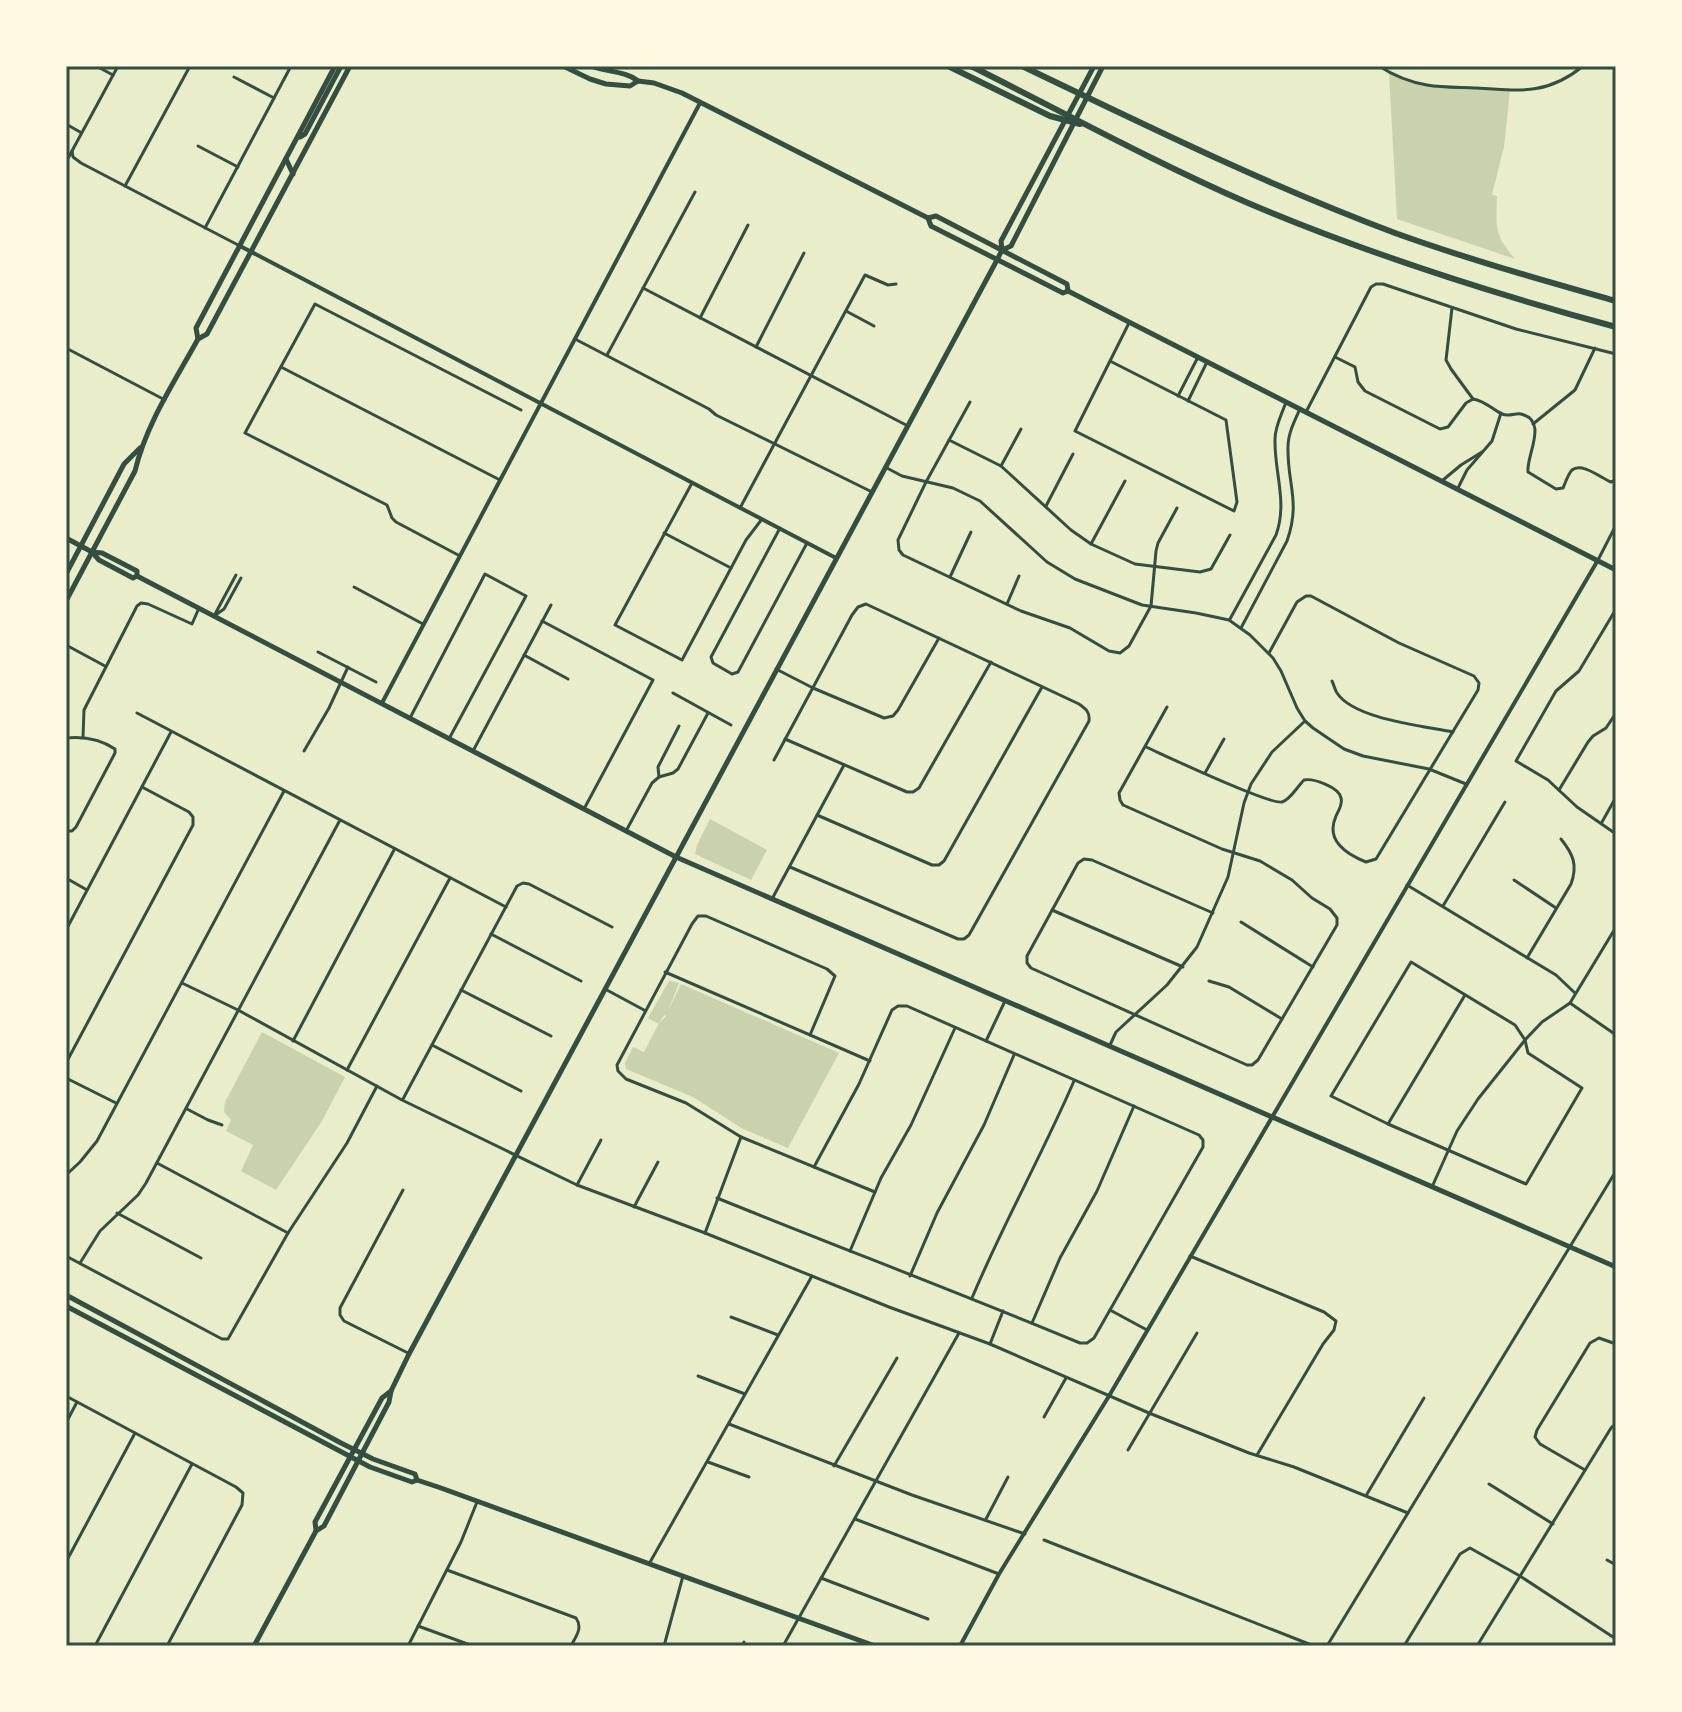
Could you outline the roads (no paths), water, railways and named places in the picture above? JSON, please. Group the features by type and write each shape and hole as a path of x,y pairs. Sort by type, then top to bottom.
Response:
{"highway":[{"path":"948,66 1050,116 1091,127"},
{"path":"971,66 1249,203 1387,258 1516,300 1616,327"},
{"path":"1022,66 1263,180 1393,232 1504,270 1616,301"}],"main road":[{"path":"296,140 305,134 338,66"},
{"path":"198,339 196,328 338,66"},
{"path":"66,601 135,471 140,448 165,400 198,339 207,334 350,66"},
{"path":"563,66 606,84 630,86 638,81"},
{"path":"591,66 668,87 928,218 936,216 1067,284 1068,291"},
{"path":"1002,250 1011,246 1065,137 1093,76 1094,66"},
{"path":"254,1646 316,1531 324,1526 389,1402 409,1354 997,260 1002,250 1001,241 1058,134 1093,76 1103,66"},
{"path":"323,99 331,103"},
{"path":"286,159 293,174"},
{"path":"928,218 931,226 997,260 1130,322 1616,570"},
{"path":"66,574 124,464 140,448"},
{"path":"66,538 133,578 137,576 676,857 1616,1267"},
{"path":"66,1295 354,1450 415,1474 417,1480"},
{"path":"66,1306 358,1462 477,1501 875,1646"},
{"path":"316,1531 315,1522 382,1398 391,1391"},
{"path":"253,1406 257,1398"}],"street":[{"path":"96,66 113,75"},
{"path":"66,162 118,66"},
{"path":"125,186 190,66"},
{"path":"205,228 291,66"},
{"path":"1379,66 1402,78 1427,85 1517,91 1558,83 1583,66"},
{"path":"234,77 274,98"},
{"path":"382,703 700,103"},
{"path":"66,124 82,132"},
{"path":"198,146 238,167"},
{"path":"72,151 73,157 81,163 836,558"},
{"path":"607,355 695,192"},
{"path":"700,318 748,225"},
{"path":"756,347 804,253"},
{"path":"740,508 865,275 888,285 896,284"},
{"path":"1241,628 1291,529 1295,503 1288,448 1291,427 1335,357 1371,287 1383,284 1516,329 1616,354"},
{"path":"643,288 907,425"},
{"path":"460,556 396,522 387,505 245,433 315,304 521,410"},
{"path":"1453,307 1446,360 1473,399 1506,415 1521,414 1530,419 1535,428 1535,438 1527,468 1533,476 1559,489 1577,468 1611,482 1616,480"},
{"path":"846,311 874,326"},
{"path":"1110,361 1226,420 1237,502 1234,511 1075,431 1110,361 1130,322"},
{"path":"575,339 871,492"},
{"path":"66,348 165,400"},
{"path":"1533,424 1575,390 1595,348"},
{"path":"1178,396 1198,357"},
{"path":"1335,357 1355,367 1358,382 1365,391 1440,429 1448,427 1466,403 1473,399"},
{"path":"1188,401 1207,362"},
{"path":"281,367 500,480"},
{"path":"970,402 898,540 903,555 1007,604 1070,628 1109,651 1120,653 1129,646 1151,606 1158,543 1177,508"},
{"path":"1229,620 1280,524 1282,499 1275,435 1286,402"},
{"path":"1458,489 1467,470 1492,441 1501,413"},
{"path":"1001,466 1021,429"},
{"path":"949,440 1001,466 1071,530 1091,544 1135,564 1208,571 1230,535"},
{"path":"1442,481 1486,450"},
{"path":"1046,506 1073,454"},
{"path":"885,467 902,476 953,488 980,501 1061,571 1129,601 1229,620 1269,653 1305,721 1344,749 1363,756 1429,769 1466,784"},
{"path":"1091,544 1125,481"},
{"path":"692,483 615,625 682,660 746,540 762,519"},
{"path":"960,1646 999,1574 1109,1396 1616,525"},
{"path":"780,528 711,657 713,663 732,674 738,672 807,543"},
{"path":"950,577 971,532"},
{"path":"664,533 731,568"},
{"path":"410,718 485,574 526,596 449,738"},
{"path":"214,616 236,575"},
{"path":"1007,604 1019,576"},
{"path":"214,616 224,609 241,578"},
{"path":"354,587 423,624"},
{"path":"1145,747 1278,804 1287,801 1304,780 1312,779 1335,790 1341,798 1332,831 1340,847 1361,860 1372,861 1380,855 1478,690 1479,683 1474,676 1399,643 1317,598 1306,596 1297,602 1269,653"},
{"path":"83,737 84,710 137,606 148,604 192,624 199,608"},
{"path":"473,751 551,605"},
{"path":"774,760 852,615 862,605 870,605 1079,704 1089,714 1089,721 964,939 790,867"},
{"path":"1616,609 1579,671 1556,691 1516,761 1548,780 1577,807 1616,834"},
{"path":"542,621 653,680 584,809"},
{"path":"776,669 884,718 898,710 939,638"},
{"path":"66,645 106,666"},
{"path":"318,652 376,682"},
{"path":"524,655 568,679"},
{"path":"785,739 913,792 919,788 991,662"},
{"path":"304,751 348,667"},
{"path":"1332,681 1338,695 1373,716 1453,732"},
{"path":"817,815 932,865 939,865 1042,687"},
{"path":"673,693 731,725"},
{"path":"1167,707 1119,793 1123,805 1260,861 1292,880 1330,909 1337,918 1337,925 1258,1060 1252,1065 1134,1015 1031,968 1027,963 1027,956 1052,910 1078,863 1084,859 1213,913"},
{"path":"137,713 506,907"},
{"path":"626,831 652,783 678,769 708,713"},
{"path":"1559,790 1588,742 1606,728 1616,713"},
{"path":"1109,1046 1116,1032 1167,985 1197,947 1228,877 1251,784 1263,762 1305,721"},
{"path":"659,777 658,767 679,726"},
{"path":"66,930 171,732"},
{"path":"66,738 93,738 115,749 76,827 66,831"},
{"path":"1205,773 1224,739"},
{"path":"772,899 844,765"},
{"path":"66,1063 193,825 189,812 142,787"},
{"path":"66,1175 97,1141 284,791"},
{"path":"1601,822 1616,797"},
{"path":"1443,906 1505,802"},
{"path":"80,1263 100,1231 138,1195 157,1163 340,820"},
{"path":"1527,958 1571,884 1574,857 1561,839"},
{"path":"293,1041 395,849"},
{"path":"66,878 87,890"},
{"path":"347,1070 450,878"},
{"path":"1514,880 1556,908"},
{"path":"402,1100 517,886 529,884 612,927"},
{"path":"1407,885 1563,980 1576,993"},
{"path":"1052,910 1183,967"},
{"path":"810,1035 835,976 827,969 706,916 698,916 645,1010 617,1065 618,1071 626,1079 686,1103 741,1137 875,1192"},
{"path":"1241,922 1313,967"},
{"path":"1432,1187 1448,1150 1478,1099 1542,1022 1570,1003 1616,927"},
{"path":"491,934 581,981"},
{"path":"1411,962 1465,995 1515,1025 1525,1040 1528,1053 1582,1088 1526,1184 1331,1096 1411,962"},
{"path":"665,972 870,1061"},
{"path":"1209,981 1229,987 1282,1019"},
{"path":"182,983 238,1010 402,1100 577,1185 990,1344 1149,1413 1408,1513"},
{"path":"605,989 645,1010"},
{"path":"461,990 551,1036"},
{"path":"1388,1124 1465,995"},
{"path":"986,1041 1005,1001"},
{"path":"1570,1003 1616,1035"},
{"path":"717,1198 1080,1343 1087,1343 1094,1338 1110,1310 1203,1147 1203,1140 1199,1135 907,1006 898,1006 892,1010 859,1084 814,1167"},
{"path":"850,1251 875,1192 916,1115 955,1028"},
{"path":"432,1045 521,1091"},
{"path":"910,1276 937,1213 984,1125 1015,1054"},
{"path":"66,1078 118,1104"},
{"path":"972,1298 1074,1080"},
{"path":"66,1256 222,1339 228,1339 288,1233 347,1143 377,1086"},
{"path":"1032,1323 1060,1258 1097,1191 1134,1106"},
{"path":"187,1109 222,1125"},
{"path":"705,1233 741,1137"},
{"path":"577,1185 601,1140"},
{"path":"634,1207 658,1162"},
{"path":"157,1163 288,1233"},
{"path":"1327,1646 1616,1171"},
{"path":"403,1190 340,1308 340,1315 344,1321 409,1354"},
{"path":"117,1213 201,1258"},
{"path":"1190,1256 1324,1312 1336,1321 1334,1330 1257,1455"},
{"path":"649,1564 812,1276"},
{"path":"1110,1310 1147,1330"},
{"path":"990,1344 1003,1311"},
{"path":"731,1317 778,1335"},
{"path":"783,1646 959,1333"},
{"path":"1128,1450 1197,1333"},
{"path":"1585,1470 1540,1444 1535,1437 1590,1343 1603,1338 1616,1344"},
{"path":"834,1466 897,1358"},
{"path":"698,1376 745,1394"},
{"path":"1044,1417 1066,1378"},
{"path":"66,1396 243,1493 242,1505 167,1646"},
{"path":"1366,1495 1424,1398"},
{"path":"66,1423 77,1402"},
{"path":"1477,1646 1616,1423"},
{"path":"729,1424 912,1495 1025,1534"},
{"path":"66,1562 135,1433"},
{"path":"708,1462 749,1477"},
{"path":"95,1646 192,1464"},
{"path":"986,1519 1008,1477"},
{"path":"1489,1484 1553,1524"},
{"path":"408,1646 461,1542 477,1501"},
{"path":"855,1519 999,1574"},
{"path":"1044,1540 1314,1646"},
{"path":"1404,1646 1460,1554 1475,1549 1616,1639"},
{"path":"1607,1560 1616,1565"},
{"path":"447,1570 576,1618 580,1629 571,1646"},
{"path":"664,1646 683,1576"},
{"path":"821,1578 928,1619"},
{"path":"418,1626 473,1646"}]}
